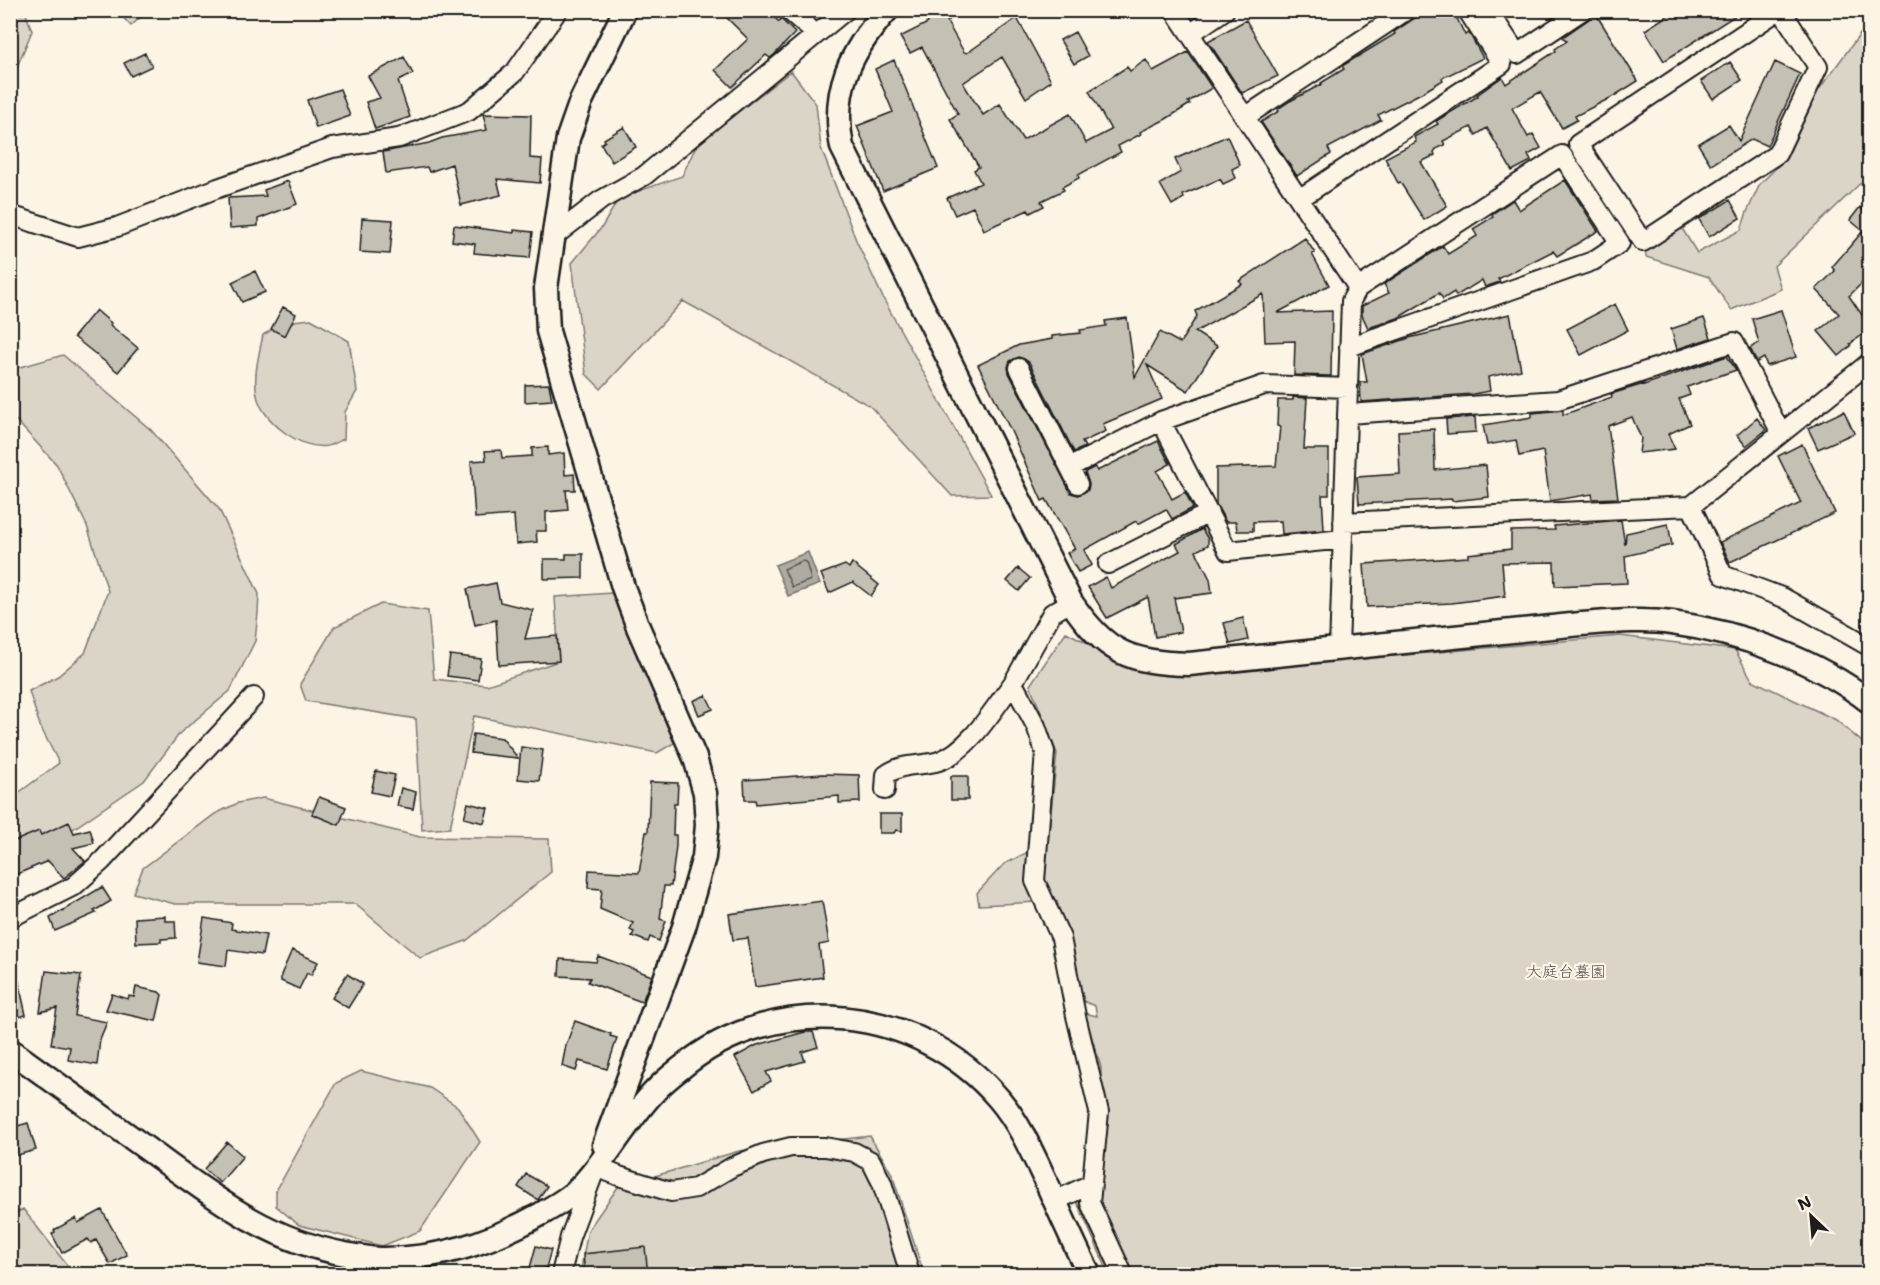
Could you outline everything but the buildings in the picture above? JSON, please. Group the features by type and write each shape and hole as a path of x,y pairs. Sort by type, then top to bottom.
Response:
{"street":[{"path":"10,215 78,237 117,227 332,148 399,138 469,111 515,72 558,10"},
{"path":"561,1275 570,1237 684,927 704,857 707,825 705,793 695,758 623,587 548,331 546,288 568,138 581,101 625,10"},
{"path":"788,10 816,34"},
{"path":"553,237 601,200 644,176 846,10"},
{"path":"887,10 872,27 854,54 844,78 838,128 842,147 1071,602 1086,625 1100,639 1141,660 1188,664 1581,624 1625,621 1672,623 1729,634 1783,653 1819,671 1869,702"},
{"path":"1174,10 1358,288"},
{"path":"1190,34 1225,10"},
{"path":"1245,117 1407,10"},
{"path":"1299,199 1502,64 1467,10"},
{"path":"1488,10 1517,54 1583,10"},
{"path":"1780,10 1818,67 1778,154 1643,242 1578,144 1780,10"},
{"path":"1339,649 1349,347 1351,301 1358,288 1562,155 1620,243 1593,261 1349,347"},
{"path":"1347,414 1558,400 1734,342 1781,433"},
{"path":"1019,368 1078,484"},
{"path":"1161,421 1228,551 1343,531 1690,506 1781,433 1867,370"},
{"path":"1070,467 1161,421 1264,385 1348,388"},
{"path":"1690,506 1723,575 1784,598 1869,646"},
{"path":"1108,564 1209,513"},
{"path":"885,790 886,775 895,768 939,761 957,750 981,726 1013,682 1052,613 1071,602"},
{"path":"1013,682 1036,726 1045,752 1035,881 1061,938 1076,1016 1099,1112 1090,1203 1124,1275"},
{"path":"12,911 74,886 102,861 254,697"},
{"path":"10,1050 245,1217 286,1239 335,1252 375,1259 422,1257 463,1249 493,1238 562,1202 580,1188 655,1091 684,1065 721,1041 760,1025 811,1018 859,1019 898,1029 935,1045 963,1065 999,1100 1028,1143 1089,1275"},
{"path":"596,1167 671,1192 696,1188 732,1167 763,1154 791,1147 825,1147 854,1152 871,1161 882,1183 910,1275"},
{"path":"1055,1201 1091,1184"}],"green space":[{"path":"11,10 25,11 32,31 11,81"},
{"path":"117,11 147,11 131,26"},
{"path":"1869,22 1869,175 1774,266 1781,289 1731,310 1709,277 1646,257 1644,243 1680,225 1697,253 1741,230 1760,184 1787,157 1817,92"},
{"path":"791,71 816,104 821,148 856,240 884,300 991,495 952,496 870,406 683,301 601,389 586,374 572,263 602,227 619,198 682,176 697,144"},
{"path":"311,319 349,341 357,391 345,412 344,439 327,446 306,444 284,432 260,405 256,388 257,365 263,335 284,322"},
{"path":"63,355 151,430 219,509 259,594 258,613 255,641 230,691 180,733 144,781 36,854 11,851 10,799 59,763 40,726 29,691 58,676 85,653 108,591 87,526 57,465 12,416 17,368"},
{"path":"612,593 674,743 657,753 474,716 450,828 422,830 416,719 306,701 300,684 334,627 381,604 428,611 434,679 487,685 559,661 555,597"},
{"name":"大庭台墓園","path":"1066,632 1139,669 1178,675 1620,636 1735,650 1752,680 1836,720 1869,748 1869,1274 1109,1274 1076,1200 1098,1191 1101,1067 1084,1013 1097,1016 1095,1006 1080,1000 1057,901 979,905 977,893 1004,864 1048,842 1057,753 1030,685"},
{"path":"263,798 420,837 549,839 551,872 466,941 420,958 355,904 175,904 133,893 143,868 215,814 238,803"},
{"path":"361,1071 430,1088 458,1107 480,1142 420,1231 382,1246 299,1225 276,1206 276,1191 336,1083"},
{"path":"870,1136 892,1174 924,1274 580,1274 588,1230 618,1187 739,1151"},
{"path":"23,1209 74,1274 11,1274 11,1216"}],"water":[{"path":"808,552 820,584 788,596 775,565"}]}
